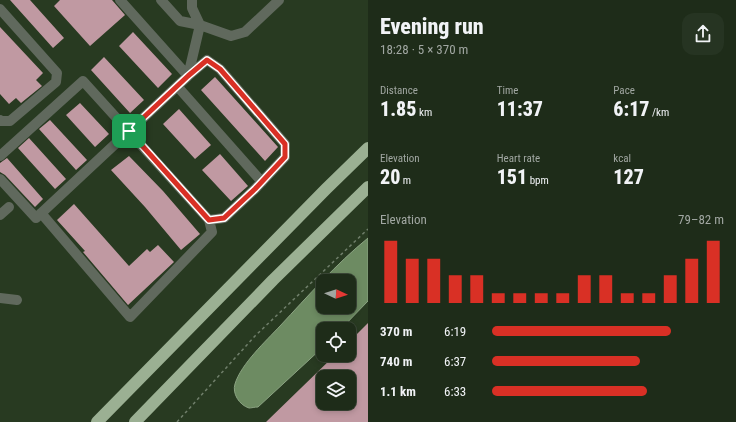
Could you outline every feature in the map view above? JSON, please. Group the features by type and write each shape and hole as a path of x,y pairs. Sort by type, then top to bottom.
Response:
{"highway":[{"path":"97,422 368,148"},
{"path":"135,422 273,280 368,187"}],"street":[{"path":"120,0 188,76"},
{"path":"161,0 180,21 200,25 231,36 245,32 279,0"},
{"path":"188,76 200,25 192,8 192,0"},
{"path":"0,9 56,72 56,82 10,121 0,120"},
{"path":"0,179 36,218 177,86 207,60 220,69 285,144 285,157 262,182 224,218 209,220"},
{"path":"0,156 83,81 209,220 212,232 130,317 40,213"},
{"path":"177,86 262,182"},
{"path":"0,214 9,207"},
{"path":"0,298 17,300"}],"path":[{"path":"178,422 255,336 368,228"}],"shaded area":[{"path":"368,238 368,301 356,313 356,274 328,274"},
{"path":"316,286 316,314 355,314 348,322 316,322 316,353 258,407 249,408 239,401 235,395 234,387 238,376 261,346"}],"building":[{"path":"10,0 30,0 64,38 53,48"},
{"path":"60,0 112,0 125,15 90,46 54,6"},
{"path":"0,27 43,73 36,80 42,86 21,103 16,98 9,104 0,94"},
{"path":"133,32 172,74 158,88 119,46"},
{"path":"104,57 144,100 130,113 91,70"},
{"path":"215,77 278,147 265,161 201,90"},
{"path":"80,103 109,134 95,147 66,115"},
{"path":"179,109 211,145 195,159 163,124"},
{"path":"50,120 87,160 76,170 39,129"},
{"path":"29,138 66,179 55,189 18,148"},
{"path":"220,154 248,186 231,201 202,170"},
{"path":"129,156 163,191 200,234 181,250 145,207 111,170"},
{"path":"7,158 43,199 35,207 5,175 0,172 0,163"},
{"path":"74,204 129,266 147,249 150,252 158,245 174,262 128,305 83,252 85,251 57,220"},
{"path":"368,323 368,422 266,422 316,373 316,410 356,410 356,370 320,370 328,362 356,362 356,335"}],"route":[{"path":"207,60 220,69 285,144 285,157 255,189 224,218 209,220 129,131 207,60"}]}
